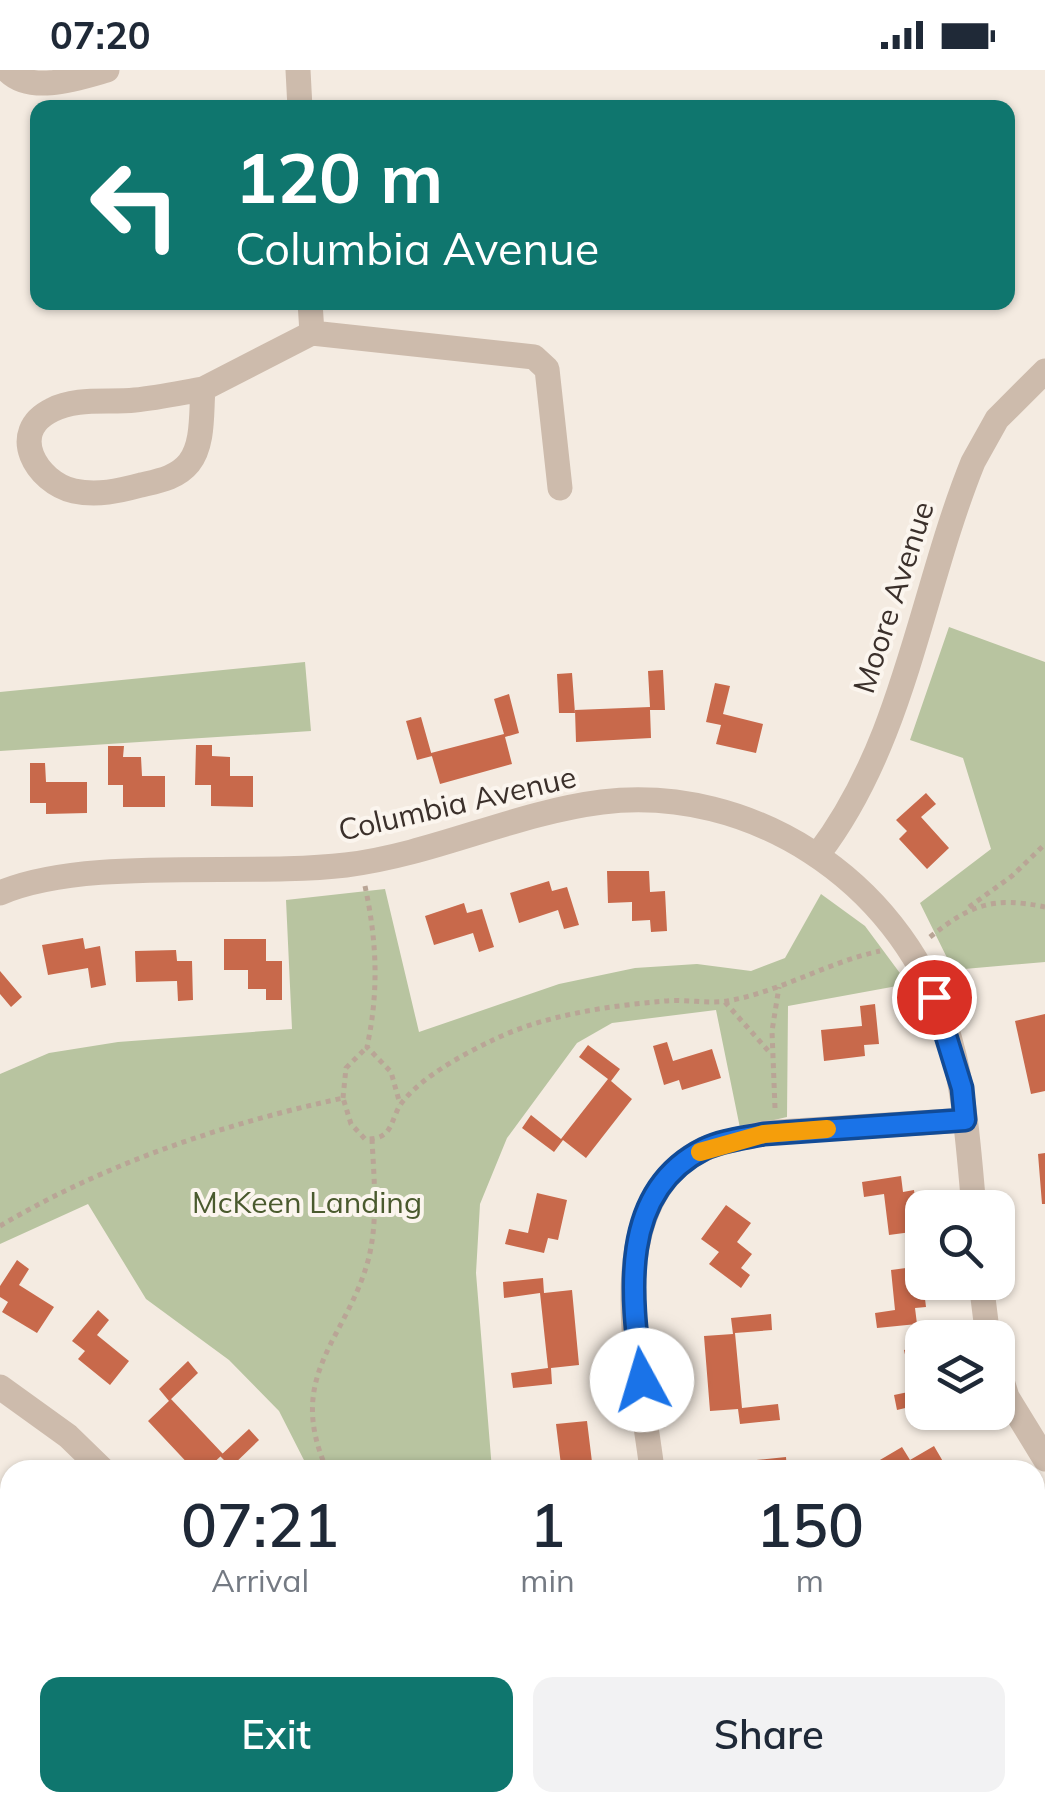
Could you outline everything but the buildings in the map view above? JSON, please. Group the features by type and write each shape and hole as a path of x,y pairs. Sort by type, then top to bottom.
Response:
{"street":[{"path":"7,70 14,77 50,83 106,70"},
{"path":"298,70 300,100"},
{"path":"311,310 312,332"},
{"path":"202,390 195,451 189,463 168,478 90,494 56,484 31,458 27,444 31,430 50,410 66,404 136,400 202,390 312,332 534,357 547,369 560,488"},
{"name":"Moore Avenue","path":"819,853 838,828 875,753 973,462 997,420 1045,371"},
{"name":"Columbia Avenue","path":"0,893 78,876 283,872 360,862 447,844 542,813 643,800 727,814 772,828 819,853 896,928 924,973 944,1020 965,1120 972,1190"},
{"path":"651,1460 638,1350 634,1252 643,1217 662,1185 703,1150 733,1140 764,1134 965,1120"},
{"path":"0,1387 68,1436 93,1460"},
{"path":"1015,1409 1045,1459"}],"path":[{"path":"927,938 1012,876 1045,844"},
{"path":"360,862 377,967 377,1000 367,1047 354,1055 346,1068 342,1098 358,1134 372,1140"},
{"path":"962,912 998,902 1045,907"},
{"path":"372,1140 392,1128 400,1104 418,1086 470,1052 518,1029 620,1007 724,1001 779,987 889,949"},
{"path":"775,1114 772,1056 779,987"},
{"path":"724,1001 772,1056"},
{"path":"367,1047 391,1072 400,1104"},
{"path":"0,1226 108,1168 263,1115 342,1098"},
{"path":"324,1460 314,1418 315,1381 369,1256 374,1215 372,1140"}],"green space":[{"path":"949,627 1045,662 1045,962 953,970 920,903 991,849 963,758 910,740"},
{"path":"305,662 311,731 0,751 0,692"},
{"name":"McKeen Landing","path":"385,889 419,1032 559,984 635,968 697,964 751,971 785,958 821,894 865,926 908,984 788,1006 787,1117 740,1128 716,1010 612,1023 577,1043 507,1138 480,1204 476,1273 491,1460 304,1460 279,1411 229,1360 146,1299 88,1204 0,1244 0,1074 49,1053 118,1042 292,1029 286,900"}],"slow traffic":[{"path":"700,1152 764,1134 827,1129"}],"route":[{"path":"642,1380 634,1252 648,1206 662,1185 703,1150 733,1140 764,1134 965,1120 962,1088 934,997"}]}
